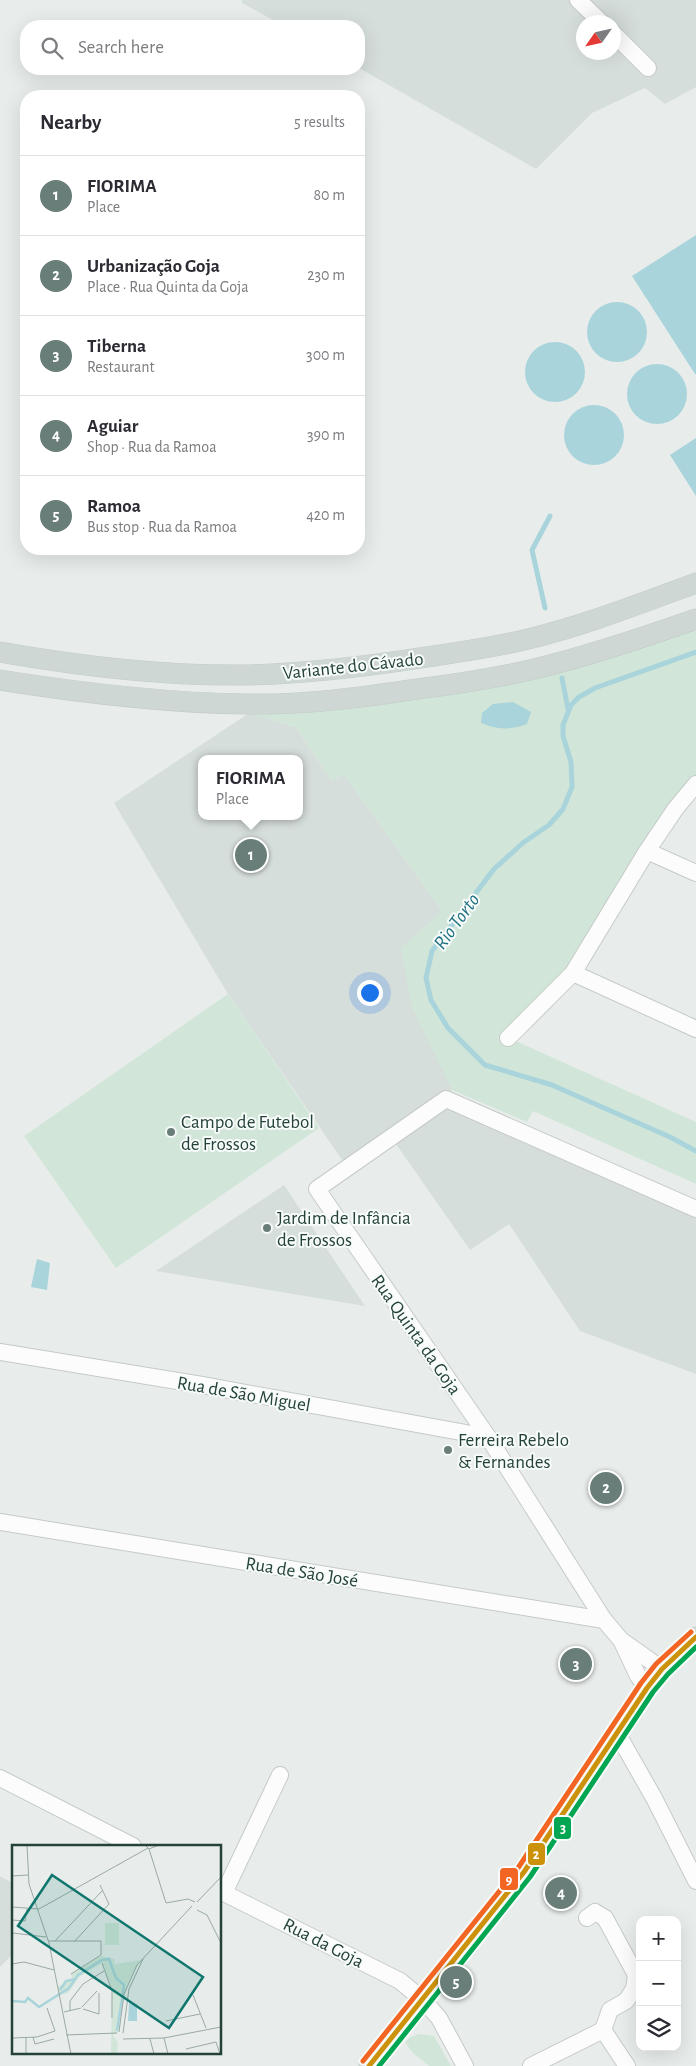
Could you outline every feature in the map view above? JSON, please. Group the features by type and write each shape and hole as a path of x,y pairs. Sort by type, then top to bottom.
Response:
{"main road":[{"name":"Variante do Cávado","path":"0,652 121,668 188,673 244,675 304,672 373,665 461,652 523,640 586,623 696,583"},
{"name":"Variante do Cávado","path":"0,680 114,696 191,702 249,704 309,702 373,696 467,682 529,670 592,653 696,619"},
{"path":"369,2066 424,2000 444,1971 524,1872 647,1688 662,1669 696,1638"}],"street":[{"path":"578,0 594,15"},
{"path":"621,41 648,68"},
{"path":"508,1038 573,974 647,852 676,808 696,784"},
{"path":"647,852 696,873"},
{"path":"573,974 696,1029"},
{"name":"Rua Quinta da Goja","path":"662,1669 621,1640 604,1620 488,1437 316,1189 446,1099 696,1210"},
{"name":"Rua de São Miguel","path":"0,1352 202,1385 488,1437"},
{"name":"Rua de São José","path":"0,1522 604,1620"},
{"name":"Rua Quinta da Goja","path":"621,1640 638,1676 647,1688"},
{"path":"617,1733 654,1798 696,1881"},
{"path":"605,1751 637,1771"},
{"path":"222,1892 280,1775"},
{"path":"0,1778 131,1845"},
{"name":"Rua da Goja","path":"222,1892 400,1981 424,2000 439,2018 464,2066"},
{"path":"531,2066 603,2030 610,2010 626,2000 634,1989 636,1975 605,1918 595,1912 587,1918"},
{"path":"603,2030 627,2066"}],"shaded area":[{"path":"242,0 696,0 696,87 665,104 645,88 592,113 536,169 365,71 365,20 273,20 242,3"},
{"path":"249,713 296,727 332,781 344,774 442,911 442,1065 452,1090 446,1099 696,1209 696,1374 580,1331 509,1224 470,1250 391,1137 347,1167 228,994 114,803"},
{"name":"Jardim de Infância de Frossos","path":"284,1185 365,1306 156,1271"},
{"path":"0,1876 12,1883 12,1955 0,1967"}],"green space":[{"path":"696,619 696,784 573,973 509,1038 696,1122 696,1184 533,1111 527,1122 452,1090 412,1007 401,948 442,911 344,774 332,781 296,727 249,713 467,682"},
{"name":"Campo de Futebol de Frossos","path":"228,994 319,1128 116,1268 24,1136"},
{"path":"419,2034 434,2036 451,2066 429,2066 413,2053 405,2042"}],"water":[{"path":"696,235 696,374 695,374 632,276"},
{"path":"617,302 634,307 642,315 647,332 642,349 634,357 617,362 600,357 592,349 587,332 592,315 600,307"},
{"path":"555,342 572,347 580,355 585,372 580,389 572,397 555,402 538,397 530,389 525,372 530,355 538,347"},
{"path":"657,364 674,369 682,377 687,394 682,411 674,419 657,424 640,419 632,411 627,394 632,377 640,369"},
{"path":"594,405 611,410 619,418 624,435 619,452 611,460 594,465 577,460 569,452 564,435 569,418 577,410"},
{"path":"696,438 696,496 670,455"},
{"path":"513,702 531,712 527,724 504,728 492,727 481,723 482,713 493,704"},
{"path":"37,1259 50,1263 47,1290 31,1287"}],"waterway":[{"path":"545,608 532,550 550,516"},
{"name":"Rio Torto","path":"696,652 595,688 579,697 571,705 563,725 563,736 571,762 572,787 563,809 549,825 524,842 494,869 432,951 426,978 431,1000 448,1028 485,1065 552,1085 670,1137 696,1151"},
{"path":"562,678 568,709"}],"transit line":[{"name":"9","path":"363,2061 518,1868 641,1683 656,1664 691,1632"},
{"name":"2","path":"369,2066 524,1872 647,1688 662,1669 696,1637"},
{"name":"3","path":"379,2066 530,1877 653,1692 668,1674 696,1647"}],"place":[{"name":"FIORIMA","path":"251,855"},
{"name":"Campo de Futebol de Frossos","path":"171,1132"},
{"name":"Jardim de Infância de Frossos","path":"267,1228"},
{"name":"Ferreira Rebelo & Fernandes","path":"448,1450"},
{"name":"Urbanização Goja","path":"606,1488"},
{"name":"Tiberna","path":"576,1664"},
{"name":"Aguiar","path":"561,1893"},
{"name":"Ramoa","path":"456,1982"}]}
